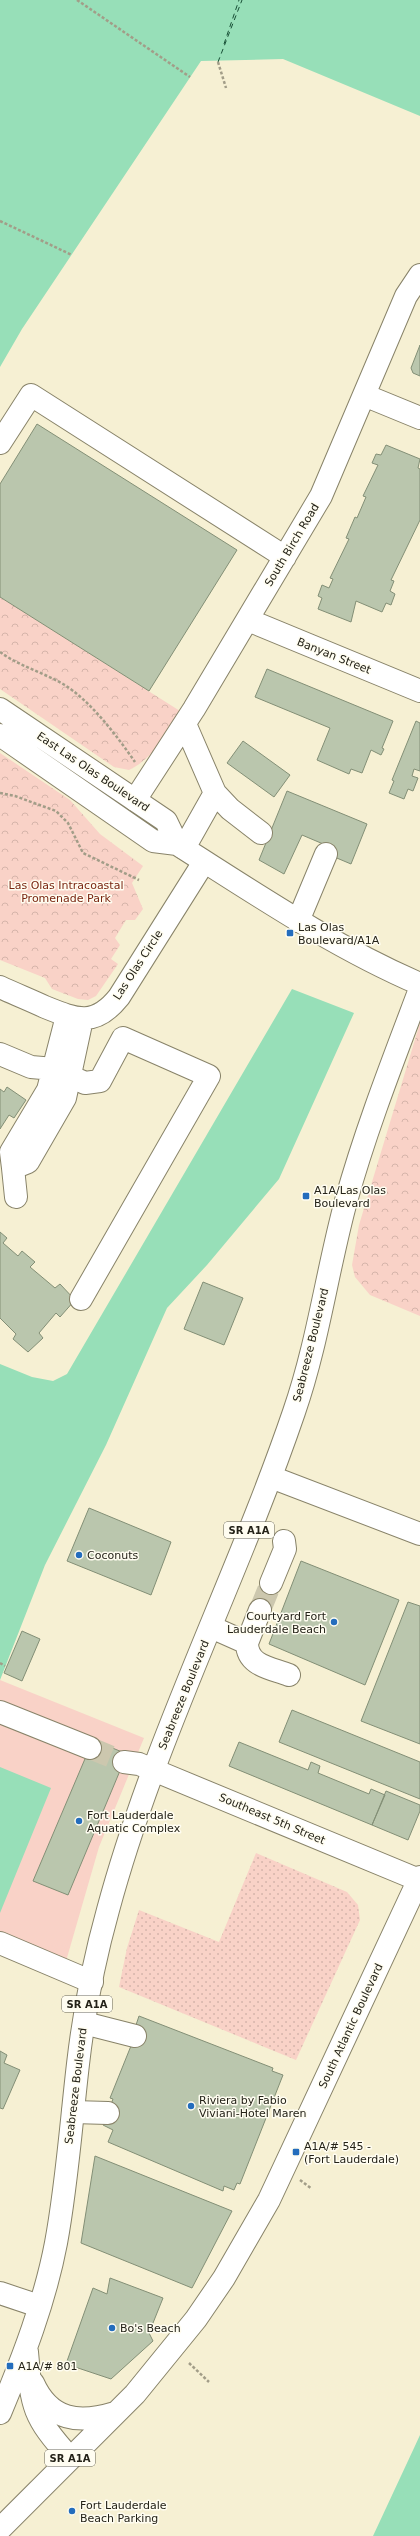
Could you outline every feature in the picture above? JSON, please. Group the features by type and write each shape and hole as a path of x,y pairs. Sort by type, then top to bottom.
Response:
{"main road":[{"name":"South Birch Road","path":"135,800 185,724 248,620 328,482 406,296 420,275"},
{"path":"0,443 31,395 285,557"},
{"path":"364,395 420,418"},
{"name":"Banyan Street","path":"248,620 420,691"},
{"name":"East Las Olas Boulevard","path":"0,709 153,841 180,846 298,921 390,972 420,984"},
{"path":"185,724 215,793 230,809 261,833"},
{"name":"East Las Olas Boulevard","path":"0,735 75,773 135,800 166,821 180,846"},
{"path":"180,846 215,793"},
{"path":"298,921 326,854"},
{"name":"Las Olas Circle","path":"74,1017 90,1018 106,1011 119,997 204,862"},
{"path":"0,987 74,1017 62,1073 48,1090 11,1152 16,1197"},
{"name":"Seabreeze Boulevard","path":"0,2413 26,2347 39,2306 58,2234 84,2023 107,1911 122,1860 154,1770 271,1477 306,1376 342,1216 355,1172 420,989"},
{"path":"81,1299 209,1076 123,1038 116,1033 106,1011"},
{"path":"0,1054 31,1067 62,1073 85,1083 100,1081 123,1038"},
{"path":"271,1477 420,1534"},
{"path":"271,1583 285,1549 284,1541"},
{"path":"260,1610 247,1643 247,1654 252,1661 289,1675"},
{"path":"212,1627 247,1643"},
{"path":"0,1712 90,1748"},
{"name":"Southeast 5th Street","path":"124,1762 139,1764 419,1878"},
{"name":"South Atlantic Boulevard","path":"0,2529 116,2413 151,2375 196,2319 252,2232 284,2169 419,1878"},
{"path":"0,1943 92,1982"},
{"path":"84,2023 135,2036"},
{"path":"73,2112 108,2113"},
{"path":"0,2293 39,2306"},
{"path":"26,2347 31,2399 40,2422 70,2458"},
{"path":"29,2374 35,2389 47,2405 65,2417 87,2420 116,2413"}],"path":[{"path":"77,0 190,78"},
{"path":"218,62 226,88"},
{"path":"0,221 72,255"},
{"path":"0,652 15,662 60,682 75,693 120,741 138,766"},
{"path":"0,793 15,796 56,811 68,823 84,853 139,880"},
{"path":"0,1664 5,1666"},
{"path":"299,2180 312,2189"},
{"path":"189,2363 209,2382"}],"green space":[{"path":"0,597 180,711 159,745 146,759 129,770 114,767 0,689"},
{"name":"Las Olas Intracoastal Promenade Park","path":"0,753 70,800 100,834 143,866 132,883 143,909 135,920 126,920 115,938 120,945 111,959 118,964 96,996 88,1000 78,999 52,989 45,978 0,960"},
{"path":"420,1023 420,1316 370,1295 355,1277 352,1265 359,1225"},
{"path":"0,1680 144,1738 99,1847 62,1975 0,1952"},
{"path":"256,1853 347,1892 358,1905 360,1920 296,2060 119,1987 127,1948 139,1910 219,1942"}],"shaded area":[{"path":"0,0 420,0 420,116 283,59 201,61 22,329 0,367"},
{"path":"292,989 354,1013 279,1179 207,1265 167,1308 106,1445 45,1565 0,1680 0,1364 32,1377 53,1381 67,1374"},
{"path":"0,1767 51,1788 0,1913"},
{"path":"420,2435 420,2536 373,2536 414,2448"}],"building":[{"path":"420,345 420,376 413,373 411,368"},
{"path":"37,424 237,550 149,691 0,597 0,484"},
{"path":"386,445 420,459 418,468 420,469 420,520 391,580 394,581 390,591 395,594 391,605 386,603 382,612 356,601 351,622 318,609 322,598 318,596 322,585 329,588 333,579 330,578 349,539 346,538 355,517 357,518 366,497 363,496 378,465 372,463 376,454 381,455"},
{"path":"267,669 393,721 382,748 384,749 381,755 371,750 362,773 351,769 349,774 317,760 330,728 255,697"},
{"path":"416,721 420,723 420,771 414,769 412,776 418,778 413,791 408,789 404,799 389,793 394,781 392,780"},
{"path":"243,741 290,775 274,797 227,763"},
{"path":"287,791 367,824 351,864 332,856 335,849 302,835 284,874 259,860"},
{"path":"7,1087 26,1100 14,1118 9,1115 0,1129 0,1089 4,1092"},
{"path":"0,1232 7,1238 3,1243 18,1256 22,1251 35,1262 30,1267 55,1288 60,1284 75,1300 60,1317 56,1313 39,1333 43,1338 28,1352 13,1339 16,1334 0,1318"},
{"path":"203,1282 243,1298 224,1345 184,1329"},
{"path":"89,1508 171,1542 151,1595 67,1561"},
{"name":"Courtyard Fort Lauderdale Beach","path":"301,1561 399,1600 365,1685 269,1644"},
{"path":"408,1602 420,1606 420,1744 361,1721"},
{"path":"22,1631 40,1639 22,1681 4,1673"},
{"path":"292,1710 420,1762 420,1799 279,1742"},
{"name":"Fort Lauderdale Aquatic Complex","path":"93,1740 127,1754 68,1895 33,1881"},
{"path":"239,1742 308,1770 311,1762 320,1766 318,1773 369,1794 371,1789 385,1795 372,1825 229,1766"},
{"path":"386,1791 420,1805 420,1811 408,1840 372,1825"},
{"name":"Riviera by Fabio Viviani-Hotel Maren","path":"139,2016 273,2068 272,2071 283,2075 240,2184 237,2183 234,2190 224,2186 223,2191 108,2142 113,2130 103,2125 113,2099 110,2098 139,2026 136,2025"},
{"path":"0,2051 7,2055 4,2063 20,2070 3,2109 0,2108"},
{"path":"95,2156 232,2211 192,2288 81,2243"},
{"path":"110,2278 163,2298 149,2333 153,2341 111,2379 66,2364 93,2288 107,2294"}],"ferry route":[{"path":"224,44 239,0"},
{"path":"218,62 242,0"}],"tunnel":[{"path":"260,1610 271,1583"},
{"path":"90,1748 124,1762"}],"place":[{"name":"Las Olas Boulevard/A1A","path":"290,933"},
{"name":"A1A/Las Olas Boulevard","path":"306,1196"},
{"name":"Coconuts","path":"79,1555"},
{"name":"Courtyard Fort Lauderdale Beach","path":"334,1622"},
{"name":"Fort Lauderdale Aquatic Complex","path":"79,1821"},
{"name":"Riviera by Fabio Viviani-Hotel Maren","path":"191,2106"},
{"name":"A1A/# 545 - (Fort Lauderdale)","path":"296,2152"},
{"name":"Bo's Beach","path":"112,2328"},
{"name":"A1A/# 801","path":"10,2366"},
{"name":"Fort Lauderdale Beach Parking","path":"72,2511"}]}
